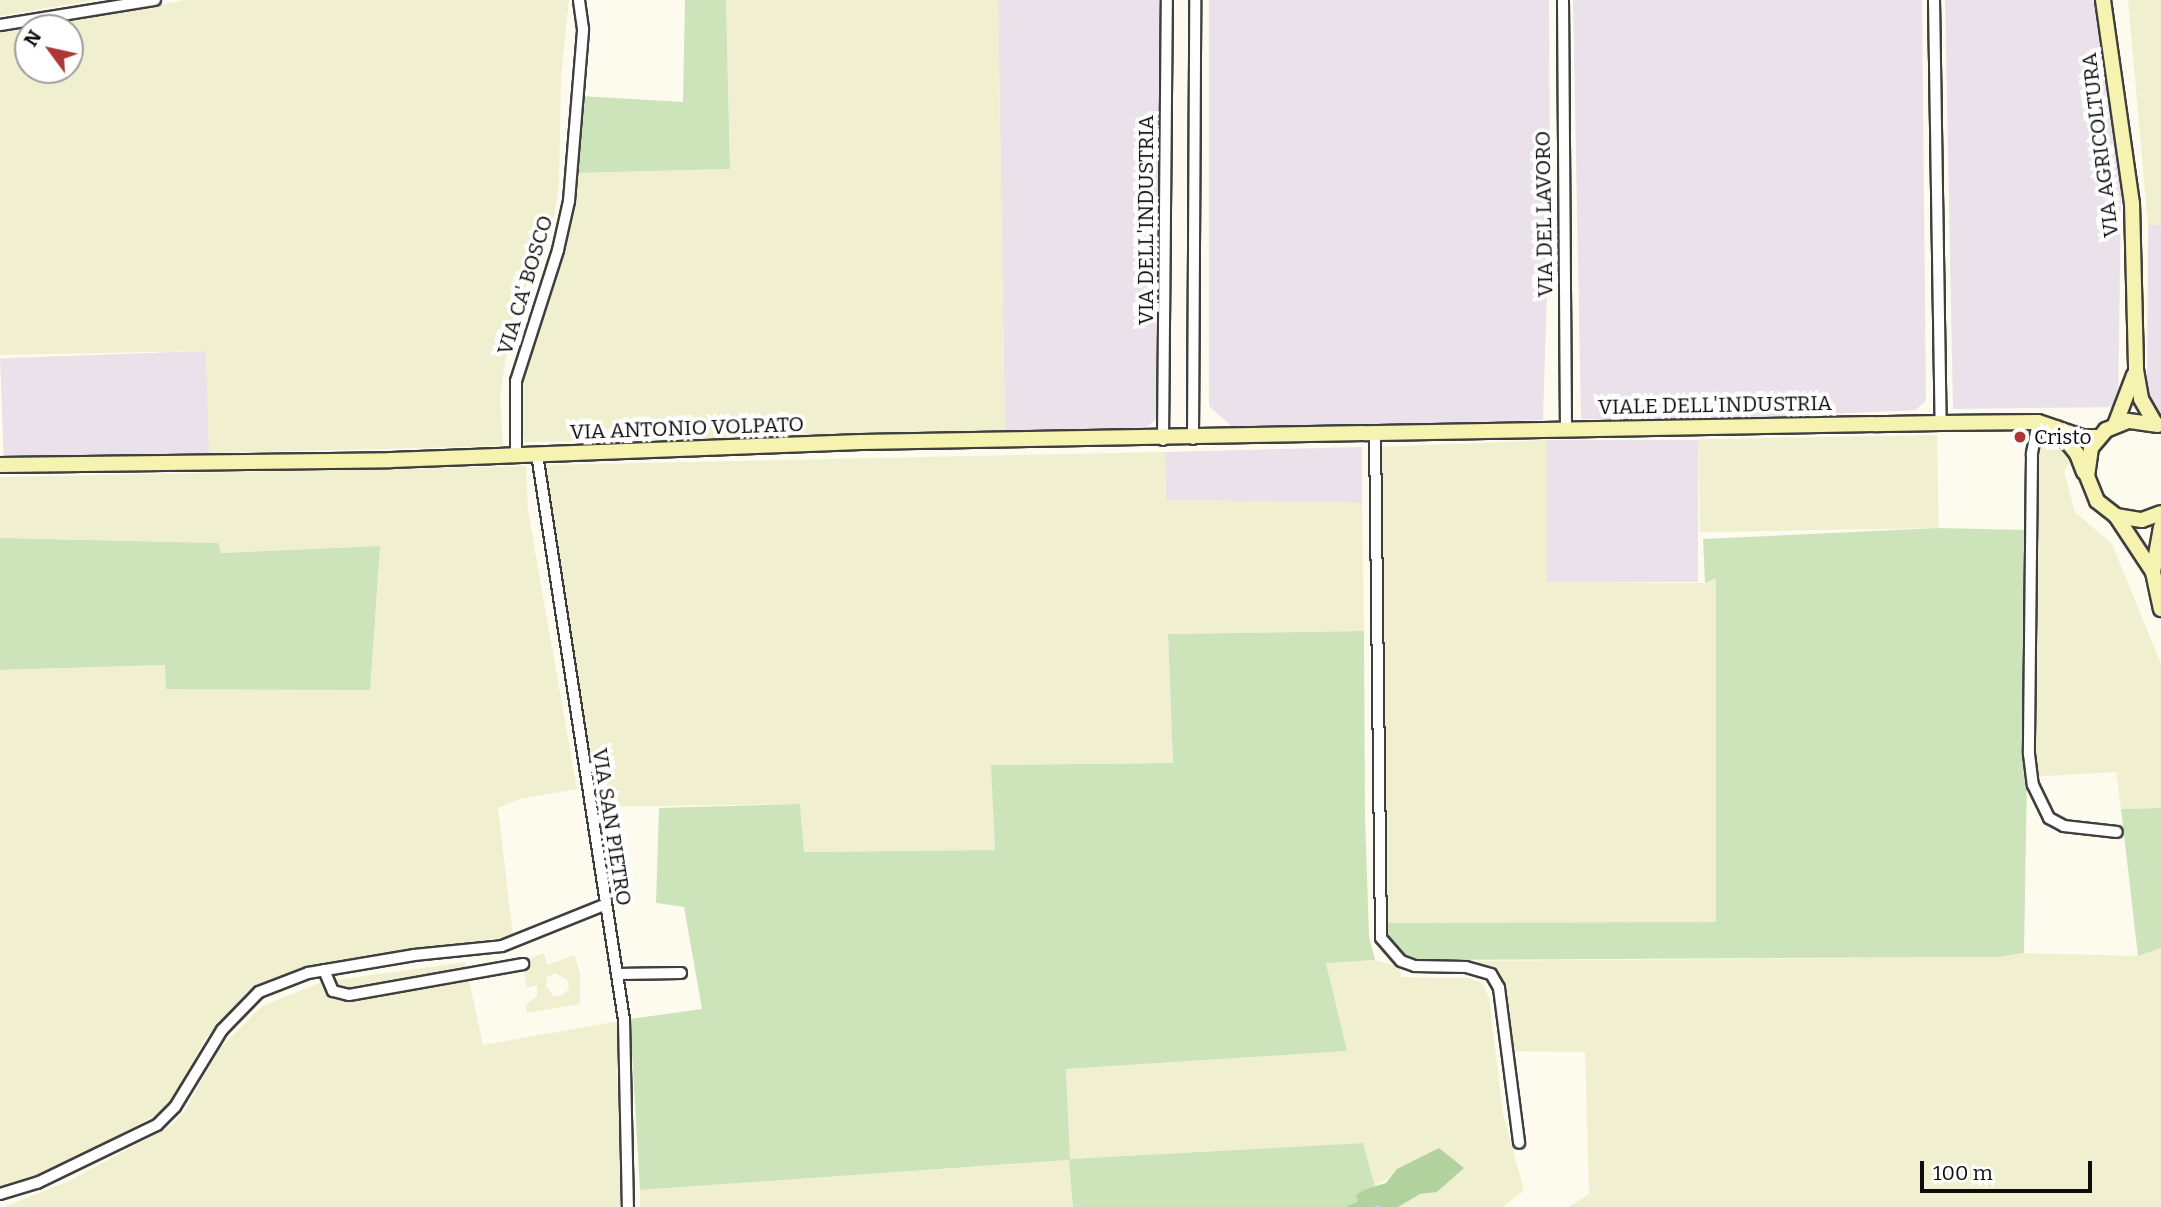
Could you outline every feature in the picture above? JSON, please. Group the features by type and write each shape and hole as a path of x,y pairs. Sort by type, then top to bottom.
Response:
{"street":[{"path":"0,25 155,0"},
{"name":"VIA CA' BOSCO","path":"516,455 516,381 558,250 569,201 583,29 579,0"},
{"name":"VIA DELL'INDUSTRIA","path":"1163,440 1167,0"},
{"path":"1193,439 1195,0"},
{"name":"VIA DEL LAVORO","path":"1563,0 1566,428"},
{"path":"1934,0 1941,423"},
{"name":"VIA AGRICOLTURA","path":"2103,0 2132,203 2136,370 2141,399 2158,425"},
{"name":"VIA AGRICOLTURA","path":"2115,425 2128,402 2136,370"},
{"path":"2090,490 2087,462 2099,437 2115,425 2141,420 2158,425"},
{"path":"2038,422 2032,454 2029,754 2033,785 2049,818 2064,826 2117,832"},
{"name":"VIALE DELL'INDUSTRIA","path":"1375,432 2038,422 2082,437 2099,437"},
{"path":"2055,426 2077,453 2090,490 2116,516 2152,572 2161,609"},
{"path":"1375,432 1381,938 1401,961 1415,966 1466,967 1491,974 1499,988 1519,1143"},
{"name":"VIA ANTONIO VOLPATO","path":"0,465 516,455 861,442 1163,440 1375,432"},
{"name":"VIA SAN PIETRO","path":"537,454 604,905 624,1020 628,1207"},
{"path":"2116,516 2142,520 2161,513"},
{"path":"2152,572 2161,527"},
{"path":"0,1195 37,1183 157,1125 175,1107 238,1012 259,992 324,970 502,946 604,905"},
{"path":"324,970 333,990 349,995 523,964"},
{"path":"617,974 679,974"}],"shaded area":[{"path":"998,0 1165,0 1156,419 1141,432 1005,434"},
{"path":"1209,0 1549,0 1550,189 1543,420 1236,430 1209,406"},
{"path":"1573,0 1922,0 1926,400 1916,410 1698,420 1581,419"},
{"path":"1945,0 2108,0 2122,127 2118,407 1953,409"},
{"path":"2148,225 2161,225 2161,415 2147,399"},
{"path":"206,351 210,453 4,460 0,358"},
{"path":"1547,440 1698,440 1698,582 1547,582"},
{"path":"1362,447 1362,503 1166,500 1165,452"}],"green space":[{"path":"0,0 94,0 0,16"},
{"path":"185,0 569,0 561,77 559,186 551,233 506,356 500,395 503,446 209,453 206,351 0,355 0,33 14,31 14,84 84,84 84,19"},
{"path":"685,0 726,0 730,169 576,173 581,96 683,102"},
{"path":"726,0 998,0 1005,434 524,442 519,396 574,202 576,173 730,169"},
{"path":"2128,0 2161,0 2161,225 2148,225"},
{"path":"1937,435 1939,528 1700,532 1698,439"},
{"path":"2028,436 2083,439 2064,471 2075,512 2112,544 2161,664 2161,808 2121,809 2116,772 2027,777 2024,558 2029,530"},
{"path":"1547,440 1547,582 1705,583 1716,577 1717,922 1386,923 1379,447"},
{"path":"1165,452 1166,500 1362,503 1364,631 1168,634 1173,763 992,765 995,850 804,852 800,804 596,807 543,465"},
{"path":"526,466 528,511 577,789 519,799 498,808 513,936 318,965 253,991 206,1038 170,1102 158,1114 62,1166 0,1190 0,670 166,665 166,689 380,546 220,553 217,543 0,538 0,477"},
{"path":"1938,528 2029,530 2024,558 2027,777 2024,953 1997,957 1404,960 1387,947 1386,923 1716,922 1716,578 1705,583 1703,539"},
{"path":"0,538 218,543 221,553 380,546 370,690 166,689 165,665 0,670"},
{"path":"1364,631 1369,936 1375,960 1326,963 1347,1051 1066,1069 1070,1159 1363,1143 1375,1186 1366,1189 1358,1201 1345,1207 1073,1207 1069,1160 640,1190 630,1019 702,1009 684,907 656,903 659,808 800,804 804,852 995,850 991,765 1173,763 1168,634"},
{"path":"2161,808 2161,948 2138,956 2121,809"},
{"path":"2151,948 2161,948 2161,1207 1568,1207 1589,1194 1585,1052 1513,1051 1505,992 1495,972 1473,961 1997,957 2024,953 2138,956"},
{"path":"544,953 547,965 574,955 580,973 580,1004 527,1013 526,1005 537,996 537,985 527,988 522,961","holes":["555,973 567,980 569,988 563,995 553,996 546,985 547,977"]},
{"path":"1375,960 1399,967 1401,977 1470,978 1483,984 1489,998 1503,1114 1524,1190 1503,1207 1398,1207 1420,1194 1437,1192 1463,1169 1439,1148 1375,1186 1363,1143 1070,1159 1066,1069 1346,1051 1326,962"},
{"path":"465,962 483,1045 619,1021 617,1084 623,1207 4,1207 69,1181 169,1127 184,1112 220,1048 262,1006 322,982"},
{"path":"1439,1148 1464,1168 1437,1192 1420,1194 1398,1207 1345,1207 1358,1201 1356,1195 1366,1189 1386,1183 1397,1169"},
{"path":"1070,1160 1073,1207 640,1207 640,1190"}],"place":[{"name":"Cristo","path":"2020,437"}]}
